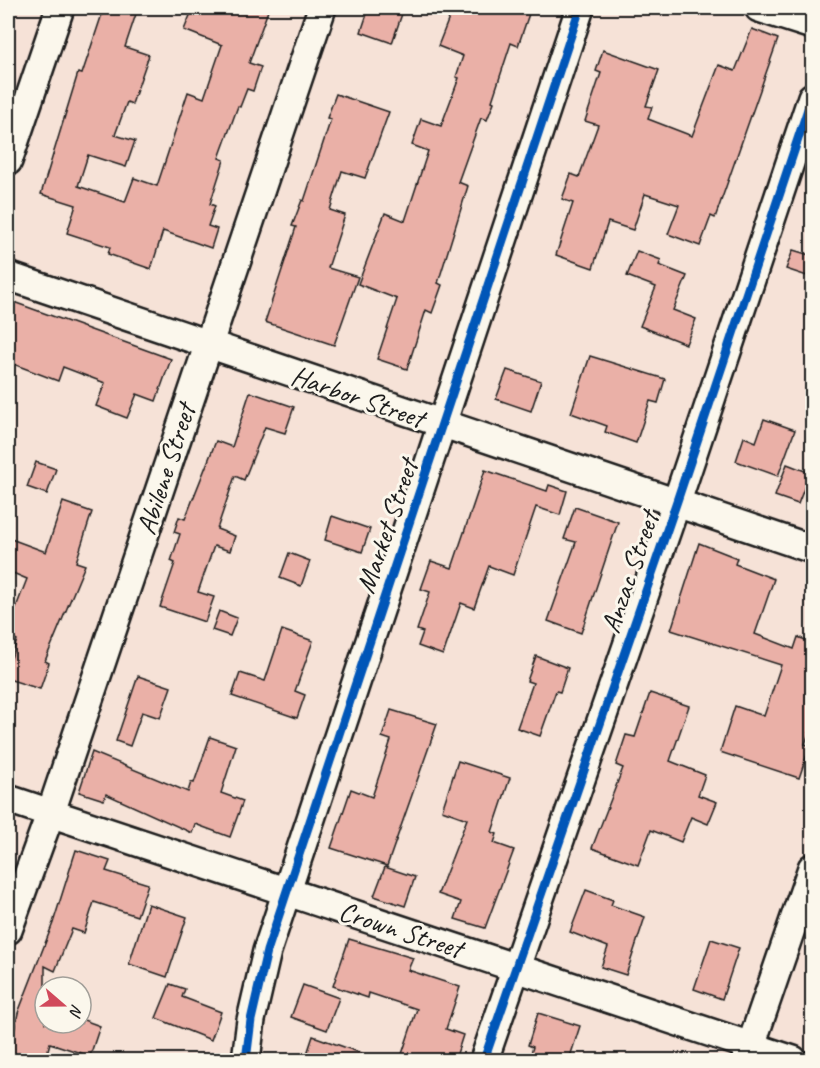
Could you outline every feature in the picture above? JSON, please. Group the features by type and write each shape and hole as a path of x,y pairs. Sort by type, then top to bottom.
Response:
{"street":[{"path":"8,161 60,8"},
{"name":"Abilene Street","path":"8,930 51,812 321,8"},
{"name":"Market Street","path":"246,1060 251,1020 267,951 580,8"},
{"path":"759,8 813,25"},
{"name":"Anzac Street","path":"484,1060 677,501 813,97"},
{"name":"Harbor Street","path":"8,276 813,549"},
{"name":"Crown Street","path":"8,799 517,967 749,1053 793,1060"},
{"path":"749,1053 813,868"}],"building":[{"path":"104,8 138,8 125,47 149,55 132,104 127,102 115,135 135,141 126,167 88,155 78,186 125,202 134,178 157,186 188,92 204,98 222,45 184,30 193,8 269,8 249,63 261,67 253,91 247,89 240,107 238,106 219,158 224,160 210,204 215,206 208,226 217,229 211,248 163,231 151,269 108,254 110,247 67,233 76,205 41,194 78,73 82,74"},
{"path":"369,8 404,8 392,43 361,32"},
{"path":"453,8 531,8 518,46 511,43 492,101 494,102 487,120 481,118 458,182 468,186 438,283 442,285 432,313 426,310 407,369 377,359 397,299 358,284 385,213 405,221 428,151 412,145 421,119 441,126 459,78 456,77 463,56 438,46"},
{"path":"752,29 778,39 715,218 711,216 700,246 668,234 679,205 645,194 633,230 608,222 593,268 556,255 573,203 562,199 571,174 579,177 598,125 585,121 601,73 596,71 603,50 659,70 646,106 652,107 648,119 692,136 719,65 735,71"},
{"path":"336,94 389,112 365,178 342,171 330,210 345,215 328,268 358,277 334,345 265,322 296,227 292,226 302,200 304,201 331,119 327,118"},
{"path":"793,250 813,256 813,278 786,269"},
{"path":"637,251 661,260 659,265 687,276 673,310 696,319 686,344 640,326 656,287 627,276"},
{"path":"8,300 171,359 156,401 137,394 127,418 96,406 105,383 63,367 58,381 8,362"},
{"path":"590,356 665,379 658,403 650,401 636,443 605,432 607,426 571,413"},
{"path":"507,370 541,381 531,411 496,399"},
{"path":"250,392 294,407 285,433 265,427 244,480 235,476 217,529 235,536 230,551 214,546 198,592 214,597 205,622 160,607 175,563 171,561 180,534 174,532 179,517 185,519 216,441 232,447"},
{"path":"764,419 795,430 778,476 736,461 744,437 756,442"},
{"path":"36,462 56,469 47,494 27,487"},
{"path":"787,464 810,473 798,504 775,496"},
{"path":"485,470 547,491 549,485 567,491 560,515 536,507 513,575 489,566 474,608 461,603 443,655 418,646 423,632 417,630 430,592 421,589 431,561 452,568"},
{"path":"63,502 92,512 76,562 85,565 45,661 49,663 40,689 8,679 8,668 17,640 8,636 8,628 27,579 8,571 8,548 11,539 46,552"},
{"path":"575,507 618,522 581,633 548,621 576,542 564,539"},
{"path":"332,516 370,529 362,552 325,540"},
{"path":"699,543 737,558 735,564 774,579 755,634 794,649 798,637 813,643 813,722 805,744 810,746 799,778 720,752 735,706 764,716 781,665 671,630"},
{"path":"289,553 310,561 301,586 280,578"},
{"path":"219,611 237,618 230,636 212,630"},
{"path":"282,630 313,641 295,691 305,695 297,718 232,696 240,673 265,681"},
{"path":"536,656 568,668 560,692 556,691 540,736 517,728 533,683 527,681"},
{"path":"138,676 171,687 160,718 142,712 130,746 116,741"},
{"path":"650,693 689,706 670,761 705,775 698,795 717,802 708,824 691,817 681,842 651,830 638,865 592,848 623,768 616,765 626,735 635,737"},
{"path":"391,710 437,724 387,866 331,848 351,789 372,797 391,740 382,737"},
{"path":"210,737 236,746 221,793 243,801 230,837 195,824 192,833 106,794 104,800 79,792 92,752 188,792 191,782 194,783"},
{"path":"458,761 510,778 492,832 497,834 494,843 514,850 485,928 455,919 461,902 438,894 467,819 442,810"},
{"path":"76,850 110,861 106,871 148,884 137,916 94,902 84,933 72,929 55,971 45,966 45,975 33,975 33,1035 93,1035 93,1023 100,1026 90,1056 50,1043 45,1060 8,1060 18,1013 53,923"},
{"path":"385,867 415,877 405,906 374,896"},
{"path":"586,890 613,900 611,905 645,917 626,975 601,967 608,947 570,932"},
{"path":"148,904 187,917 167,977 129,964"},
{"path":"349,939 413,958 408,970 460,987 446,1029 463,1035 455,1060 400,1060 417,1009 369,993 368,998 333,986"},
{"path":"711,939 739,948 722,999 694,989"},
{"path":"170,984 185,989 182,997 221,1012 211,1040 156,1018"},
{"path":"303,985 339,998 327,1030 291,1017"},
{"path":"538,1013 580,1026 569,1060 529,1060 533,1047 528,1045"},
{"path":"313,1036 375,1058 374,1060 305,1060"}],"cycle path":[{"path":"246,1060 251,1020 267,951 580,8"},
{"path":"484,1060 677,501 812,97"}]}
